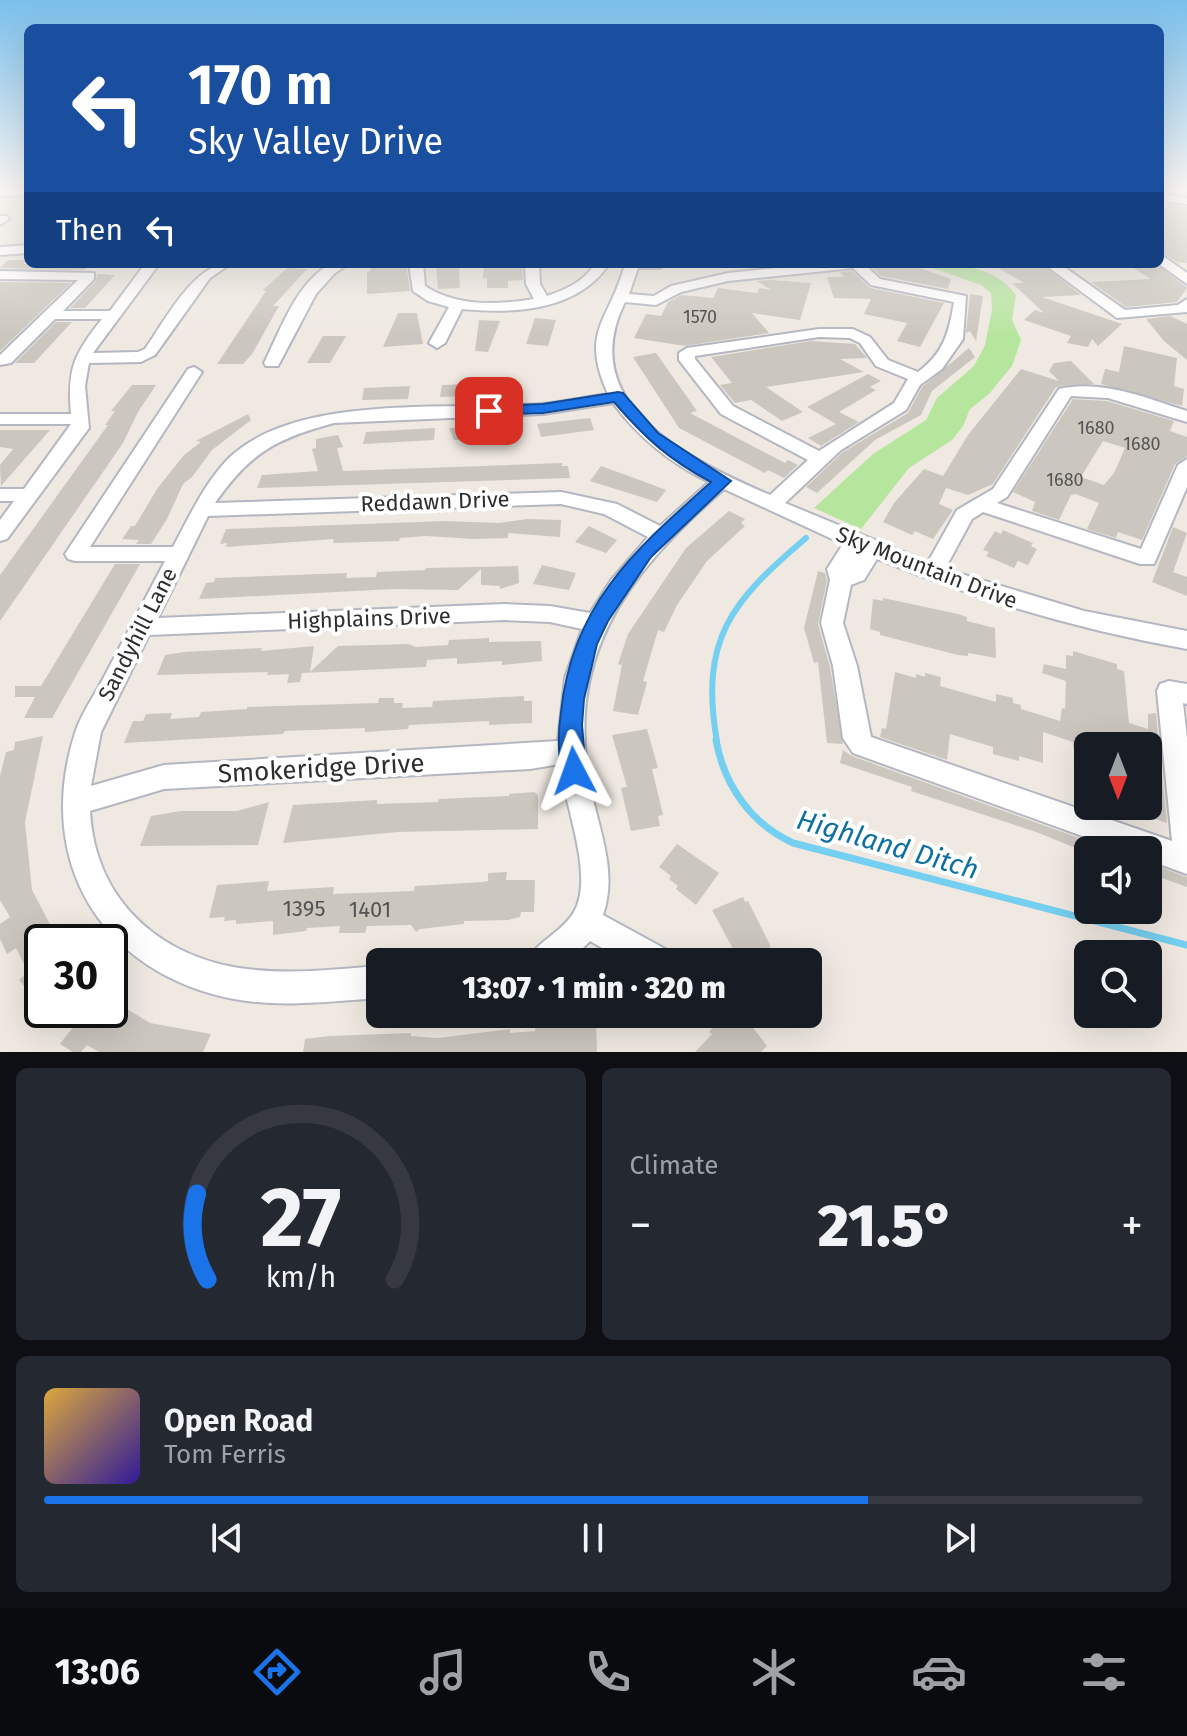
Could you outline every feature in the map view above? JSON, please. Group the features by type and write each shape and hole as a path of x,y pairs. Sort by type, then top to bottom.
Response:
{"street":[{"path":"0,251 24,249"},
{"path":"1164,261 1187,280"},
{"path":"0,534 80,428 77,383 84,355 142,284 150,268"},
{"path":"84,355 141,357 150,352 205,275 217,268"},
{"path":"272,363 323,276 331,268"},
{"path":"416,268 416,281 421,292 459,303 507,306 544,303 571,294 591,282 600,268"},
{"path":"532,268 533,284 544,303"},
{"path":"618,397 606,373 601,341 606,321 632,268"},
{"path":"619,297 656,301 676,289 728,277 817,268"},
{"path":"772,504 820,459 854,433 900,406 920,378 936,366 955,339 961,299 876,282 860,268"},
{"path":"1057,268 1122,315 1182,309 1187,303"},
{"path":"0,275 89,276 5,360 0,360"},
{"path":"437,343 459,303"},
{"path":"51,315 116,315"},
{"path":"820,459 727,410 687,360 687,353 819,333 853,334 865,340 882,363 920,378"},
{"path":"178,554 75,554 194,372"},
{"path":"932,574 964,515 1000,493 1063,395 1070,390 1093,390 1187,417"},
{"name":"Sky Mountain Drive","path":"618,397 652,436 688,463 864,546 932,574 1073,617 1187,640"},
{"name":"Sandyhill Lane","path":"366,982 257,986 215,979 178,965 146,947 117,922 99,898 76,838 74,803 78,769 88,731 202,510 225,474 244,455 277,436 315,422 371,414 543,409 618,397"},
{"path":"0,419 81,419"},
{"path":"982,505 1147,559 1187,465"},
{"path":"564,948 586,922 594,899 597,874 572,751 573,699 583,656 596,623 612,595 660,534 722,481"},
{"path":"0,495 29,495"},
{"name":"Reddawn Drive","path":"202,510 561,498 610,509 660,534"},
{"path":"864,546 856,575 841,580 832,623 845,666 856,738 862,745 1187,860"},
{"name":"Highplains Drive","path":"140,627 505,612 550,614 596,623"},
{"path":"1187,694 1169,691 1187,852"},
{"name":"Smokeridge Drive","path":"74,803 164,777 530,757 572,751"},
{"path":"586,922 633,948"}],"green space":[{"path":"932,268 973,268 986,272 1007,285 1016,295 1012,320 1021,340 1012,366 989,394 970,409 963,426 952,440 909,468 861,529 814,508 873,454 926,420 937,398 974,366 985,345 992,310 991,293 981,285"}],"building":[{"path":"1164,237 1187,237 1187,263 1177,262 1164,254"},
{"path":"8,260 24,260 24,268 87,268 85,270 0,268"},
{"path":"287,268 307,269 273,306 279,306 252,354 243,364 217,364 266,291 263,290"},
{"path":"370,268 407,268 410,291 367,294 367,272"},
{"path":"436,268 459,268 460,288 438,289"},
{"path":"484,268 522,268 523,280 508,281 508,288 487,288 487,278 483,279"},
{"path":"872,268 920,268 951,279 948,289 881,276"},
{"path":"999,268 1046,268 1081,295 1042,297 1122,324 1098,346 1092,339 1088,347 1067,343 1071,336 1024,320 1035,310 1044,313 1012,283 1024,283"},
{"path":"1133,268 1161,268 1187,288 1177,302 1126,307 1091,282 1151,279"},
{"path":"852,271 870,288 944,303 920,347 897,341 907,323 864,314 871,299 834,298 827,277 844,277 840,272"},
{"path":"97,274 115,275 85,308 70,308 96,281"},
{"path":"757,281 811,283 800,320 752,313 769,333 685,346 634,338 646,314 661,316 668,302 681,295 713,298 718,288 757,293 759,288 771,290"},
{"path":"0,282 71,283 0,351"},
{"path":"970,294 983,296 976,341 970,331 966,333"},
{"path":"398,313 417,313 423,344 383,347"},
{"path":"1170,316 1187,324 1187,360 1164,341 1146,319"},
{"path":"535,318 556,320 548,346 526,344"},
{"path":"479,320 500,321 488,352 475,351"},
{"path":"56,322 72,322 34,363 15,363"},
{"path":"323,336 346,336 330,363 307,363"},
{"path":"811,341 855,344 867,358 840,359 864,372 766,387 803,412 782,421 751,400 735,403 720,385 732,383 711,357"},
{"path":"1124,346 1177,358 1174,386 1184,389 1182,406 1101,384 1105,369 1119,372"},
{"path":"969,348 975,357 932,391 921,415 875,440 817,493 806,487 843,452 908,413 922,387"},
{"path":"656,353 697,411 690,413 785,463 788,460 798,465 784,478 768,470 765,473 679,428 633,357"},
{"path":"1071,361 1094,384 1056,387 993,484 968,495 946,488 939,504 953,510 933,539 915,531 912,535 883,522 894,503 924,469 943,476 968,435 1021,369 1059,381 1049,371 1054,363"},
{"path":"868,374 881,381 870,387 876,390 839,412 859,422 821,446 808,438 836,424 807,407"},
{"path":"500,383 500,395 440,397 442,385"},
{"path":"132,385 156,385 123,443 0,621 0,575 108,425 105,425 115,411 111,411"},
{"path":"410,386 408,399 362,400 364,388"},
{"path":"1073,399 1107,401 1174,421 1170,431 1187,437 1187,456 1175,464 1142,540 1118,532 1116,538 1087,529 1099,503 1076,494 1071,495 1059,520 1032,511 1035,502 1013,492","holes":["1103,441 1125,448 1114,473 1104,485 1081,477"]},
{"path":"248,414 251,420 212,450 183,484 151,544 136,544 139,540 122,539 131,526 135,526 157,489 184,455 201,442 196,441"},
{"path":"590,418 594,430 541,437 537,424"},
{"path":"517,427 517,439 454,440 449,428"},
{"path":"435,428 434,440 363,444 366,432"},
{"path":"0,430 50,430 1,486 0,465 13,449 0,447"},
{"path":"338,435 343,447 337,448 343,471 562,463 562,466 568,466 570,478 257,488 262,475 318,471 312,449 316,448 316,439"},
{"path":"601,466 666,490 657,502 590,481"},
{"path":"729,511 745,519 741,523 745,526 707,561 677,605 664,632 658,630 643,681 647,682 638,715 613,711 622,665 618,664 628,634 686,548"},
{"path":"527,519 561,520 560,537 508,533 508,538 426,536 400,538 399,541 333,543 334,539 226,547 227,543 220,544 226,529 445,521 499,523"},
{"path":"589,526 617,540 606,553 575,542"},
{"path":"1173,527 1187,533 1173,572 1187,577 1187,596 1152,582"},
{"path":"1003,530 1033,543 1031,546 1037,549 1028,565 1018,561 1014,568 986,556 989,552 983,550 995,531 1001,534"},
{"path":"115,564 140,564 52,718 24,718 35,697 15,697 15,686 41,686"},
{"path":"542,565 576,573 569,590 533,584"},
{"path":"518,566 519,583 500,589 500,586 481,585 481,569 458,590 394,589 199,599 206,583 214,582 215,578 347,573 346,578 376,577 377,572 426,568"},
{"path":"818,571 825,573 827,580 818,624 830,667 843,744 827,743 818,662 814,663 804,628"},
{"path":"883,598 958,614 967,617 967,621 995,628 996,658 968,653 968,656 958,655 880,635 880,632 870,629 873,599 883,601"},
{"path":"489,638 489,642 541,641 542,661 502,665 502,661 457,664 457,658 427,660 426,667 302,673 300,682 287,683 289,674 267,675 268,672 157,675 165,655 184,652 262,648 261,651 314,646 310,672 338,646 408,644 416,647 448,645 449,640"},
{"path":"1073,651 1117,664 1117,669 1124,671 1129,723 1148,729 1148,714 1156,713 1158,732 1074,732 1074,748 1073,742 1043,732 1043,763 1019,756 1019,761 993,754 993,747 950,734 947,760 880,737 882,728 886,729 895,672 916,678 916,674 925,677 925,673 941,677 940,686 996,702 996,694 1013,698 1013,703 1021,705 1021,709 1060,721 1062,708 1065,709 1066,681 1042,673 1044,664 1066,669 1066,655 1073,656"},
{"path":"524,696 524,701 532,701 532,723 489,725 489,721 409,725 408,729 365,732 365,728 285,731 283,734 124,743 133,721 143,721 146,714 172,713 170,719 199,717 201,712 247,707 378,703 379,698 394,698 394,703 403,703 402,708 432,707 433,701"},
{"path":"647,729 658,768 652,769 663,815 658,816 660,826 631,831 621,788 627,787 612,735"},
{"path":"43,736 25,822 32,890 50,924 24,924 24,964 16,948 7,954 0,939 0,924 10,917 0,900 0,776 6,752 14,750 15,742"},
{"path":"843,750 852,756 1074,836 1074,847 911,791 912,787 840,763"},
{"path":"1162,773 1167,823 1158,820 1162,820"},
{"path":"534,792 538,795 538,829 398,832 283,843 293,805 377,800 377,804 438,802 439,799"},
{"path":"269,802 258,845 140,846 151,816 181,811 237,811"},
{"path":"677,844 719,873 696,905 676,889 678,886 669,879 671,876 659,867"},
{"path":"1162,868 1187,877 1187,887 1162,878"},
{"path":"507,872 506,880 535,880 534,912 521,912 520,917 508,920 464,921 464,924 416,932 411,925 367,926 365,933 339,933 340,926 307,928 306,931 273,935 273,921 236,924 236,920 224,921 225,917 209,918 217,885 269,881 267,891 334,887 333,894 414,891 415,886 484,882 488,881 488,873"},
{"path":"743,897 745,902 748,901 771,947 733,948 712,910"},
{"path":"128,1009 150,1023 211,1034 203,1052 99,1052 87,1045 81,1052 73,1052 60,1044 72,1028 128,1028"},
{"path":"535,1028 596,1028 597,1052 303,1052 305,1039 329,1036 411,1033 411,1036 438,1038 510,1029 510,1033 535,1031"},
{"path":"712,1028 753,1028 767,1046 761,1052 695,1052 712,1034 709,1032"}],"waterway":[{"name":"Highland Ditch","path":"717,742 713,675 718,648 727,625 758,582 806,538"},
{"name":"Highland Ditch","path":"716,740 726,772 742,801 764,825 793,843 1187,945"}],"route":[{"path":"489,411 543,409 618,397 652,436 688,463 722,481 660,534 612,595 598,620 579,668 573,699 574,771"}]}
